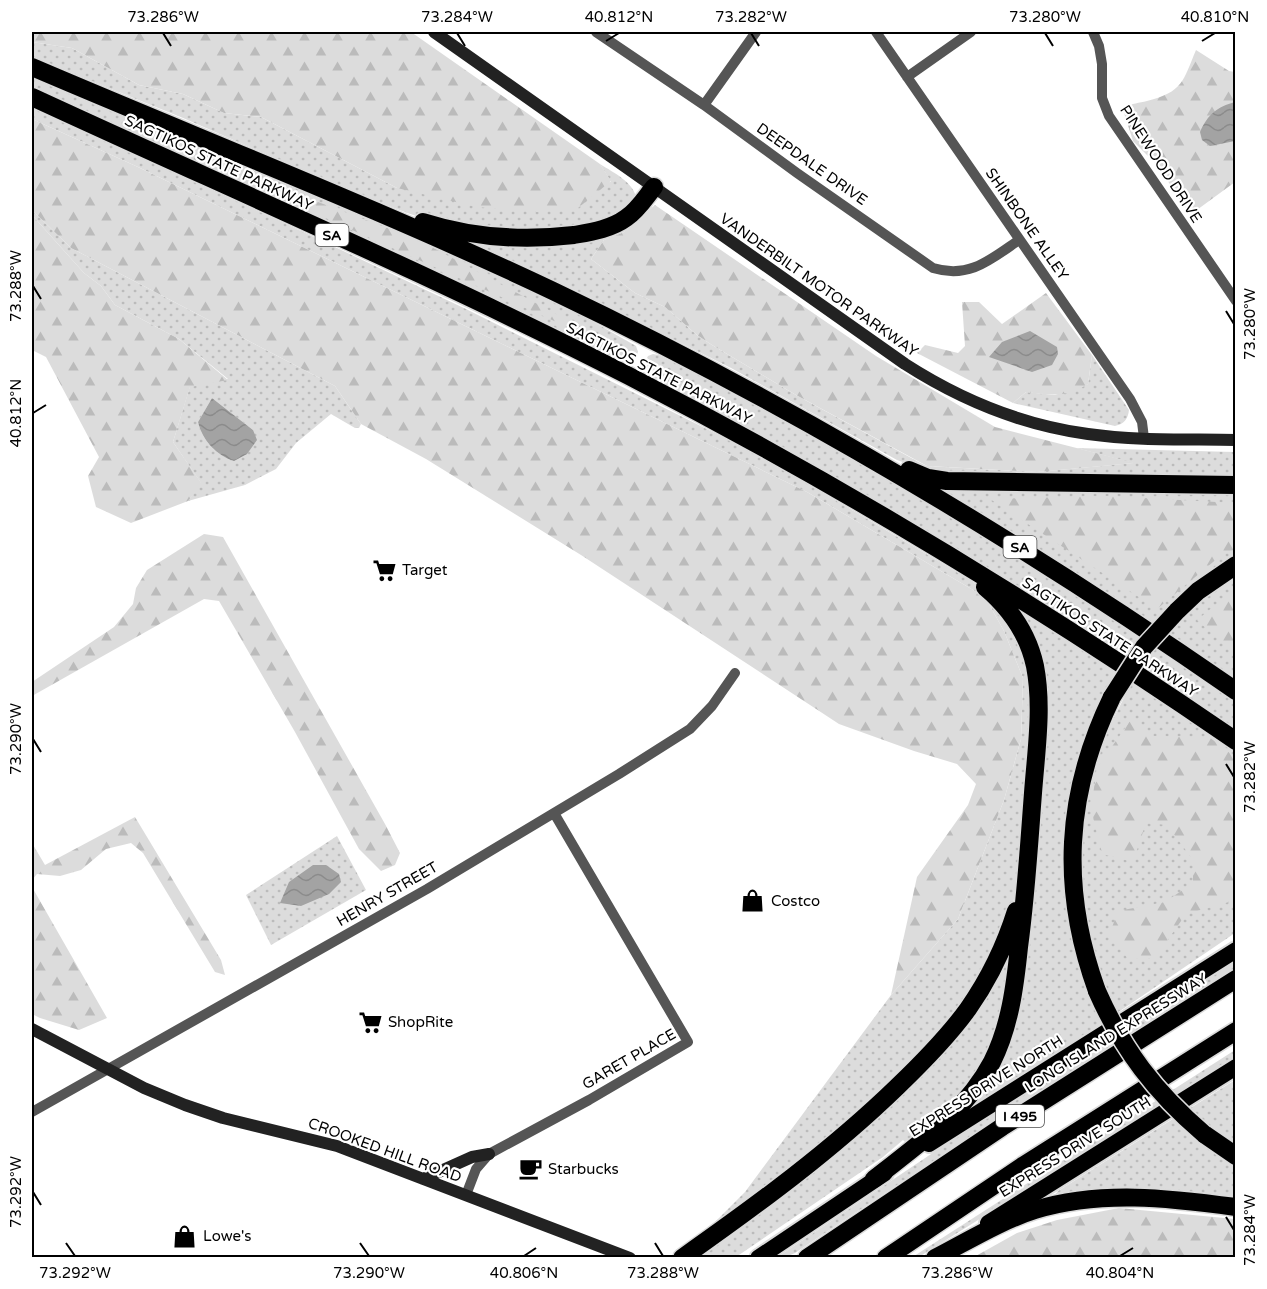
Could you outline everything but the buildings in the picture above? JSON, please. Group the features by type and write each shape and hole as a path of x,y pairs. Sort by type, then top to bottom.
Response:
{"highway":[{"name":"SAGTIKOS STATE PARKWAY","path":"32,67 424,233 553,291 710,370 891,469 1031,554 1236,691"},
{"name":"SAGTIKOS STATE PARKWAY","path":"32,97 574,348 773,453 946,553 1097,648 1236,741"},
{"path":"288,176 352,194 432,225 468,234 504,238 562,236 607,227 632,213 654,187"},
{"path":"796,416 857,440 919,475 938,480 1236,485"},
{"path":"874,1179 953,1114 975,1089 992,1062 1004,1032 1015,984 1028,869 1038,699 1037,677 1024,634 1005,606 946,553"},
{"path":"1236,565 1198,591 1177,611 1144,647 1112,697 1084,768 1076,802 1072,839 1075,911 1082,945 1097,991 1121,1041 1166,1100 1204,1134 1236,1156"},
{"path":"682,1257 762,1201 826,1151 888,1096 943,1041 968,1008 997,959 1015,914 1028,869"},
{"name":"EXPRESS DRIVE NORTH","path":"758,1257 874,1179 1236,950"},
{"name":"LONG ISLAND EXPRESSWAY","path":"807,1257 1002,1127 1236,979"},
{"name":"I 495","path":"886,1257 1024,1165 1236,1032"},
{"name":"EXPRESS DRIVE SOUTH","path":"935,1257 1236,1067"},
{"path":"935,1257 1000,1224 1048,1207 1082,1200 1116,1196 1236,1207"},
{"path":"1169,1200 1236,1214"}],"main road":[{"name":"VANDERBILT MOTOR PARKWAY","path":"434,32 905,364 949,390 1000,412 1048,427 1088,434 1236,440"},
{"name":"CROOKED HILL ROAD","path":"32,1029 155,1093 202,1111 319,1140 616,1254 630,1257"},
{"path":"423,1179 472,1157 489,1154"}],"street":[{"name":"DEEPDALE DRIVE","path":"598,32 933,268 947,272 963,271 982,265 1019,240"},
{"path":"704,105 756,32"},
{"name":"SHINBONE ALLEY","path":"876,32 1134,404 1142,422 1144,438"},
{"path":"907,77 971,32"},
{"name":"PINEWOOD DRIVE","path":"1093,32 1099,46 1102,64 1102,98 1109,116 1236,301"},
{"name":"HENRY STREET","path":"32,1112 427,889 690,729 712,706 735,673"},
{"name":"GARET PLACE","path":"465,1195 476,1169 489,1154 589,1100 688,1042 554,813"}],"green space":[{"path":"32,32 411,32 600,164 611,181 578,208 537,212 477,207 397,188 261,117 224,113 183,94 139,85 72,48 32,42"},
{"path":"32,42 72,48 139,85 183,94 224,113 261,117 397,188 611,182 600,164 628,183 637,200 609,223 552,233 454,227 365,197 183,118 32,57"},
{"path":"1196,50 1229,71 1235,72 1235,182 1190,215 1158,166 1133,141 1124,113 1125,108 1130,105 1168,94 1175,89 1184,77"},
{"path":"32,75 362,212 541,292 636,346 638,352 634,361 626,362 541,325 32,90"},
{"path":"32,108 466,309 759,455 972,581 1000,607 1020,635 1031,679 1031,777 1021,878 1000,941 958,1014 886,1092 791,1173 700,1237 745,1192 891,995 958,919 1004,800 1021,739 1023,678 1004,631 985,597 807,492 138,167 32,119"},
{"path":"32,119 138,167 807,492 985,597 1004,631 1023,678 1021,739 1004,800 958,919 891,995 917,877 968,805 976,784 957,764 839,724 581,555 426,459 361,424 335,386 71,248 32,210"},
{"path":"188,151 211,155 318,202 417,239 582,328 581,333 221,171"},
{"path":"655,205 624,232 604,240 591,259 635,293 665,307 712,345 796,395 926,466 1037,472 1133,463 1076,448 1235,452 1235,480 938,474 897,460 731,368 572,289 439,233 623,228"},
{"path":"655,205 876,356 995,427 1135,463 1037,472 927,466 796,395 712,345 665,307 635,293 591,259 604,240 624,232"},
{"path":"32,210 71,248 335,386 361,424 359,428 331,414 296,443 276,469 245,485 188,501 201,483 173,442 190,386 228,379 179,339 115,305 101,286 84,273 32,215","holes":["212,398 253,430 234,461 211,446 198,422"]},
{"path":"32,215 84,273 101,286 115,305 179,339 228,380 190,387 173,442 202,484 188,501 131,523 96,507 88,476 99,457 46,357 32,350"},
{"path":"1046,293 1092,355 1088,384 1073,392 1043,394 1026,392 1013,403 917,353 925,345 958,353 965,346 962,302 979,302 1002,324"},
{"path":"653,354 812,430 979,528 1235,698 1235,734 1164,682 1063,616 888,511 652,376 644,364 648,356"},
{"path":"1092,355 1129,410 1127,418 1121,424 1115,426 1013,403 1026,392 1055,395 1088,384"},
{"path":"924,481 1235,490 1235,557 1175,605 1186,616 1235,573 1235,679 1081,577"},
{"path":"1106,496 1235,503 1235,549 1219,557 1157,609 990,499"},
{"path":"204,534 223,537 385,824 400,853 395,865 381,871 359,849 219,601 204,599 32,696 32,682 114,627 133,604 136,588 147,570"},
{"path":"1235,589 1235,654 1197,620"},
{"path":"1017,609 1025,610 1186,714 1235,751 1235,933 1117,1013 1104,982 1085,917 1079,871 1081,826 1090,779 1105,735 1127,692 1113,683 1086,735 1064,828 1068,913 1104,1022 976,1104 974,1102 1003,1056 1043,677"},
{"path":"1132,718 1151,736 1209,737 1235,757 1236,900 1186,914 1155,958 1128,959 1110,933 1118,911 1165,902 1193,883 1193,860 1167,825 1146,823 1133,862 1102,854 1091,808 1097,768"},
{"path":"135,817 221,960 225,975 215,972 143,853 131,843 106,849 81,870 60,876 37,874 32,880 32,843 45,865"},
{"path":"337,836 366,890 271,945 246,895"},
{"path":"32,887 107,1018 79,1030 32,1014"},
{"path":"1008,950 1014,952 1011,981 985,1063 940,1118 905,1142 903,1140 883,1157 736,1257 694,1258 843,1147"},
{"path":"1235,961 1235,969 956,1146 795,1253 776,1258 952,1140"},
{"path":"1235,1050 1235,1059 919,1257 911,1258"},
{"path":"1235,1080 1235,1203 1052,1198 1058,1191"},
{"path":"1119,1208 1235,1219 1235,1257 974,1257 1017,1233 1057,1220"}],"water":[{"path":"1235,102 1235,141 1210,146 1202,140 1200,132 1203,126 1214,112"},
{"path":"1030,331 1057,347 1058,354 1052,365 1032,372 989,357 1002,342"},
{"path":"212,398 253,430 257,440 247,454 234,461 216,451 200,429 198,422"},
{"path":"313,865 326,865 339,874 341,882 329,894 301,906 280,903 289,882"}],"place":[{"name":"Target","path":"384,570"},
{"name":"Costco","path":"753,901"},
{"name":"ShopRite","path":"370,1022"},
{"name":"Starbucks","path":"530,1169"},
{"name":"Lowe's","path":"185,1236"}]}
